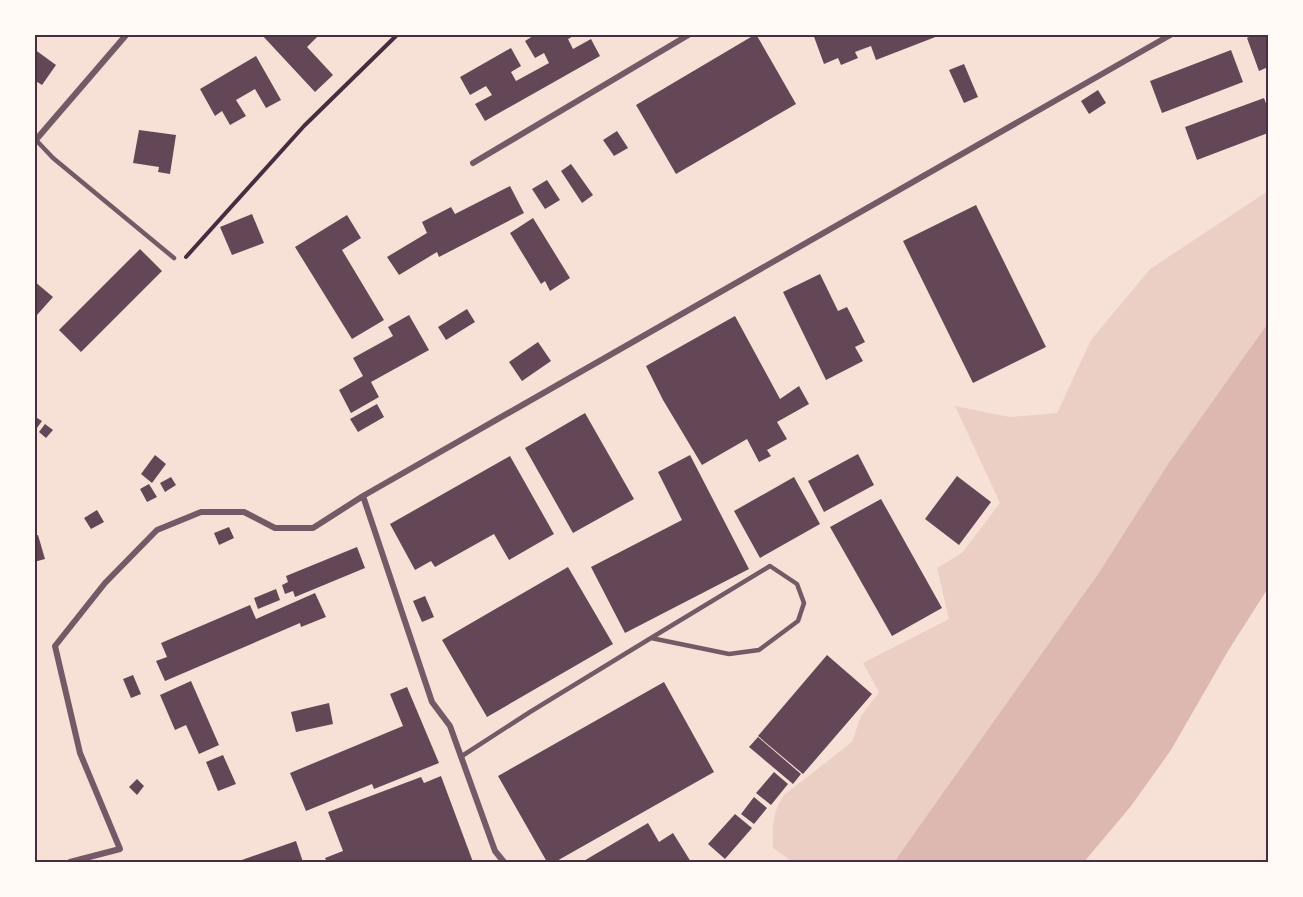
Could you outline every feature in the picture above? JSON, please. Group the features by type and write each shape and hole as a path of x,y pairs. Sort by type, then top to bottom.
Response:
{"street":[{"path":"35,141 127,34"},
{"path":"473,163 690,34"},
{"path":"70,862 120,849 80,753 55,646 105,583 157,530 201,512 244,512 275,528 313,528 363,496 1172,34"},
{"path":"363,496 432,702 450,726 495,851 504,862"}],"lane":[{"path":"35,141 174,258"},
{"path":"462,756 530,712 651,638 770,566 797,584 804,603 798,621 759,650 729,654 651,638"}],"path":[{"path":"174,258 183,260 191,254 304,126 398,34"}],"shaded area":[{"path":"1268,191 1268,323 1168,464 1098,574 894,862 793,862 773,848 774,820 784,795 852,742 861,716 879,692 863,663 949,619 937,568 962,553 1000,503 955,406 1010,417 1057,413 1091,340 1150,269"},
{"path":"1268,323 1268,588 1228,651 1171,750 1131,806 1084,862 894,862 1098,574 1168,464"}],"building":[{"path":"261,34 320,34 307,47 333,75 315,92"},
{"path":"536,34 577,34 568,39 573,49 591,39 600,56 485,121 475,104 492,95 486,86 470,95 460,77 511,48 521,66 511,72 516,81 549,63 544,53 535,58 525,41"},
{"path":"756,34 796,104 676,174 636,105"},
{"path":"813,34 937,34 938,36 876,60 871,46 855,52 858,58 841,65 838,58 824,64"},
{"path":"1255,34 1268,34 1268,67 1259,71 1247,38"},
{"path":"34,49 56,65 42,85 34,80"},
{"path":"1231,50 1243,82 1162,113 1150,81"},
{"path":"256,56 281,100 266,108 255,89 236,100 246,116 230,125 222,111 215,116 200,89"},
{"path":"964,64 978,97 964,103 949,70"},
{"path":"1098,90 1106,103 1089,114 1081,101"},
{"path":"1264,98 1268,109 1268,133 1197,160 1185,127"},
{"path":"139,130 176,135 170,174 158,172 159,167 133,163"},
{"path":"617,131 628,148 614,156 603,140"},
{"path":"571,164 593,195 582,203 561,171"},
{"path":"547,180 560,200 545,209 532,189"},
{"path":"510,186 524,213 439,257 437,252 399,275 387,257 427,233 422,222 451,207 455,214"},
{"path":"976,205 1046,347 973,383 903,241"},
{"path":"252,214 264,243 232,255 220,227"},
{"path":"347,215 361,238 342,250 384,320 352,339 295,247"},
{"path":"533,218 570,278 550,291 545,281 541,284 510,233"},
{"path":"140,249 162,271 81,352 59,330"},
{"path":"820,274 838,311 847,307 865,342 855,347 863,361 826,380 783,292"},
{"path":"34,281 53,297 37,315 34,312"},
{"path":"467,309 475,322 446,340 438,327"},
{"path":"409,315 429,350 371,382 379,397 351,413 339,390 363,376 353,358 393,336 388,327"},
{"path":"735,316 780,399 799,386 809,404 777,422 787,439 767,450 771,456 759,462 747,439 702,465 663,400 646,366"},
{"path":"538,342 551,361 522,381 509,362"},
{"path":"377,404 384,417 358,432 350,419"},
{"path":"585,413 634,499 573,533 525,448"},
{"path":"34,416 42,421 34,432"},
{"path":"45,424 53,430 46,438 39,432"},
{"path":"858,454 874,485 824,512 808,481"},
{"path":"155,455 166,464 152,483 141,474"},
{"path":"690,455 749,569 625,633 591,567 682,520 658,472"},
{"path":"510,456 554,534 509,560 494,534 435,567 431,561 415,570 390,524"},
{"path":"957,476 991,502 959,545 925,519"},
{"path":"171,477 176,485 165,492 160,483"},
{"path":"794,477 820,524 760,558 734,511"},
{"path":"149,484 157,497 147,502 140,489"},
{"path":"881,499 942,608 892,636 830,527"},
{"path":"97,510 104,522 91,529 84,518"},
{"path":"229,527 234,538 219,545 214,533"},
{"path":"38,535 45,559 34,562 34,536"},
{"path":"357,547 365,568 295,597 293,591 285,594 282,585 288,582 286,576"},
{"path":"568,567 613,644 487,717 442,640"},
{"path":"276,589 280,600 258,609 254,598"},
{"path":"315,593 326,617 301,627 300,623 165,681 156,661 167,657 161,643 250,605 256,619"},
{"path":"425,596 434,617 422,622 413,601"},
{"path":"827,655 872,694 803,774 758,736"},
{"path":"133,675 141,694 131,698 123,679"},
{"path":"191,681 219,745 199,754 186,725 175,730 160,695"},
{"path":"664,682 714,772 555,862 547,862 498,776"},
{"path":"407,687 439,763 374,789 372,784 306,811 290,773 403,726 390,694"},
{"path":"329,703 333,724 296,732 291,712"},
{"path":"758,737 801,774 793,784 749,747"},
{"path":"223,755 236,784 218,791 206,762"},
{"path":"774,772 788,784 771,805 756,793"},
{"path":"441,776 473,862 327,862 325,858 343,851 328,812 421,777 424,783"},
{"path":"137,779 144,786 137,795 129,787"},
{"path":"754,797 767,808 754,824 741,814"},
{"path":"735,814 752,828 725,859 708,844"},
{"path":"648,823 659,842 673,833 691,862 582,862"},
{"path":"296,841 303,862 236,862"}]}
